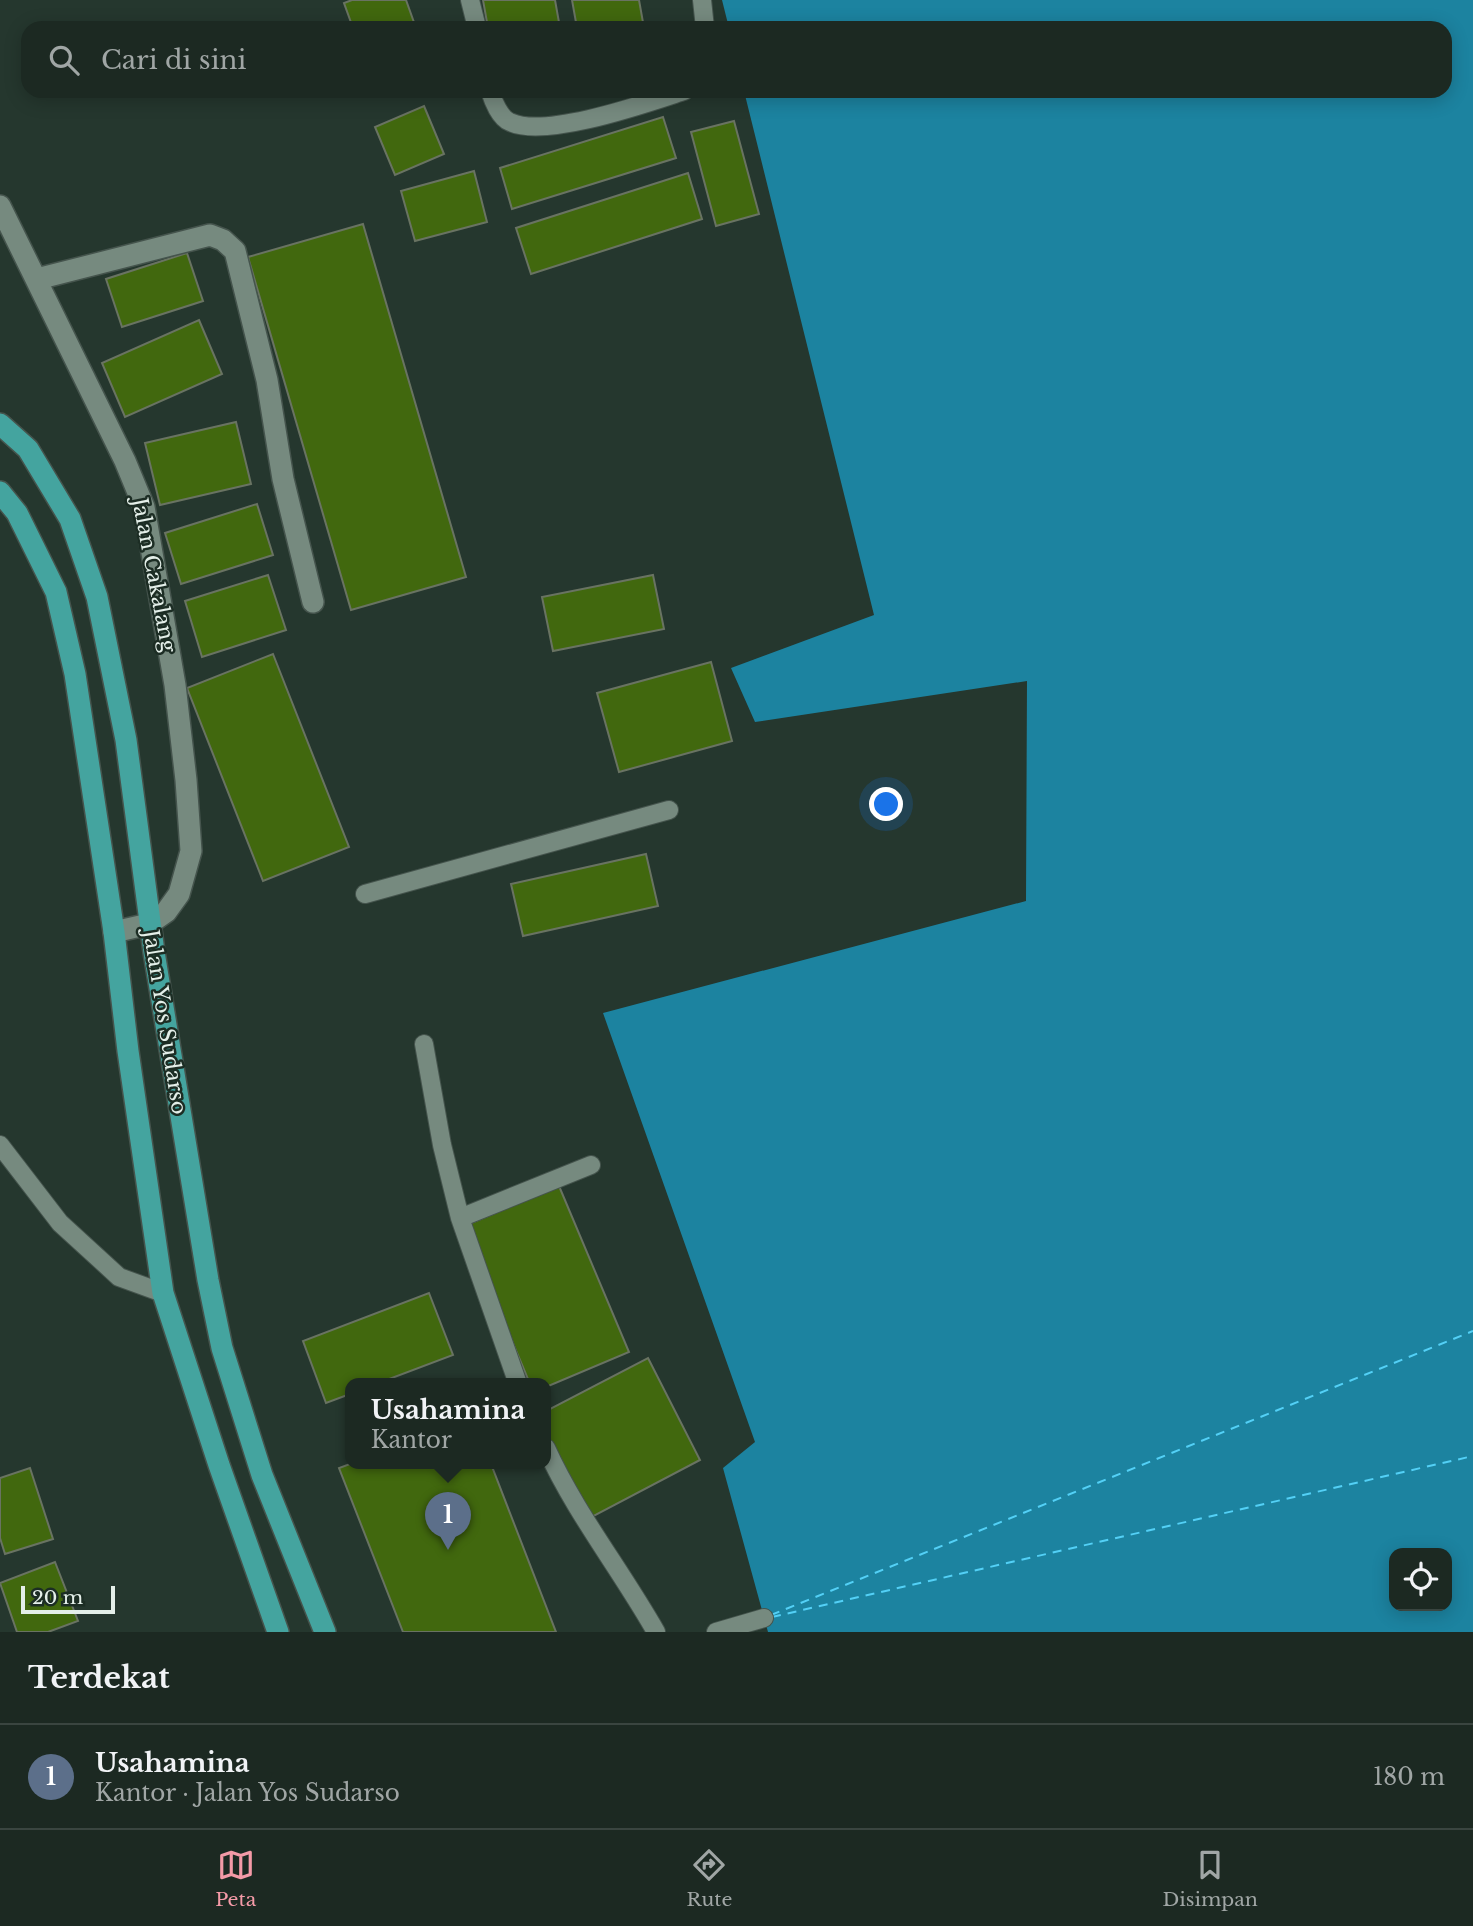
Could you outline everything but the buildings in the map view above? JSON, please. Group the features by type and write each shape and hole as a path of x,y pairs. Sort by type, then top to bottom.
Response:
{"highway":[{"name":"Jalan Yos Sudarso","path":"0,424 28,449 70,519 97,597 126,740 149,924 203,1254 222,1348 262,1475 325,1632"},
{"name":"Jalan Yos Sudarso","path":"0,492 17,513 56,592 75,674 114,932 128,1051 163,1293 219,1465 278,1632"}],"street":[{"name":"Jalan Cakalang","path":"0,206 125,461 144,507 175,685 191,851 179,894 166,912 149,924"},
{"path":"37,279 210,235 223,240 235,251 267,380 283,479 313,603"},
{"path":"114,932 149,924"}],"lane":[{"path":"470,0 475,21"},
{"path":"702,0 704,21"},
{"path":"493,98 500,113 509,122 529,126 565,123 630,109 663,98"},
{"path":"365,894 669,810"},
{"path":"424,1044 442,1145 460,1218 516,1378"},
{"path":"0,1145 60,1223 119,1277 163,1293"},
{"path":"460,1218 591,1165"},
{"path":"551,1459 583,1520 607,1552 656,1632"},
{"path":"716,1632 764,1618"}],"water":[{"path":"722,0 1473,0 1473,1632 768,1632 723,1468 755,1442 603,1013 1026,901 1027,681 755,722 731,668 874,615 746,98 1452,98 1452,21 727,21"}],"ferry route":[{"path":"771,1615 1473,1331"},
{"path":"772,1617 1473,1456"}],"place":[{"name":"Usahamina","path":"448,1550"}]}
